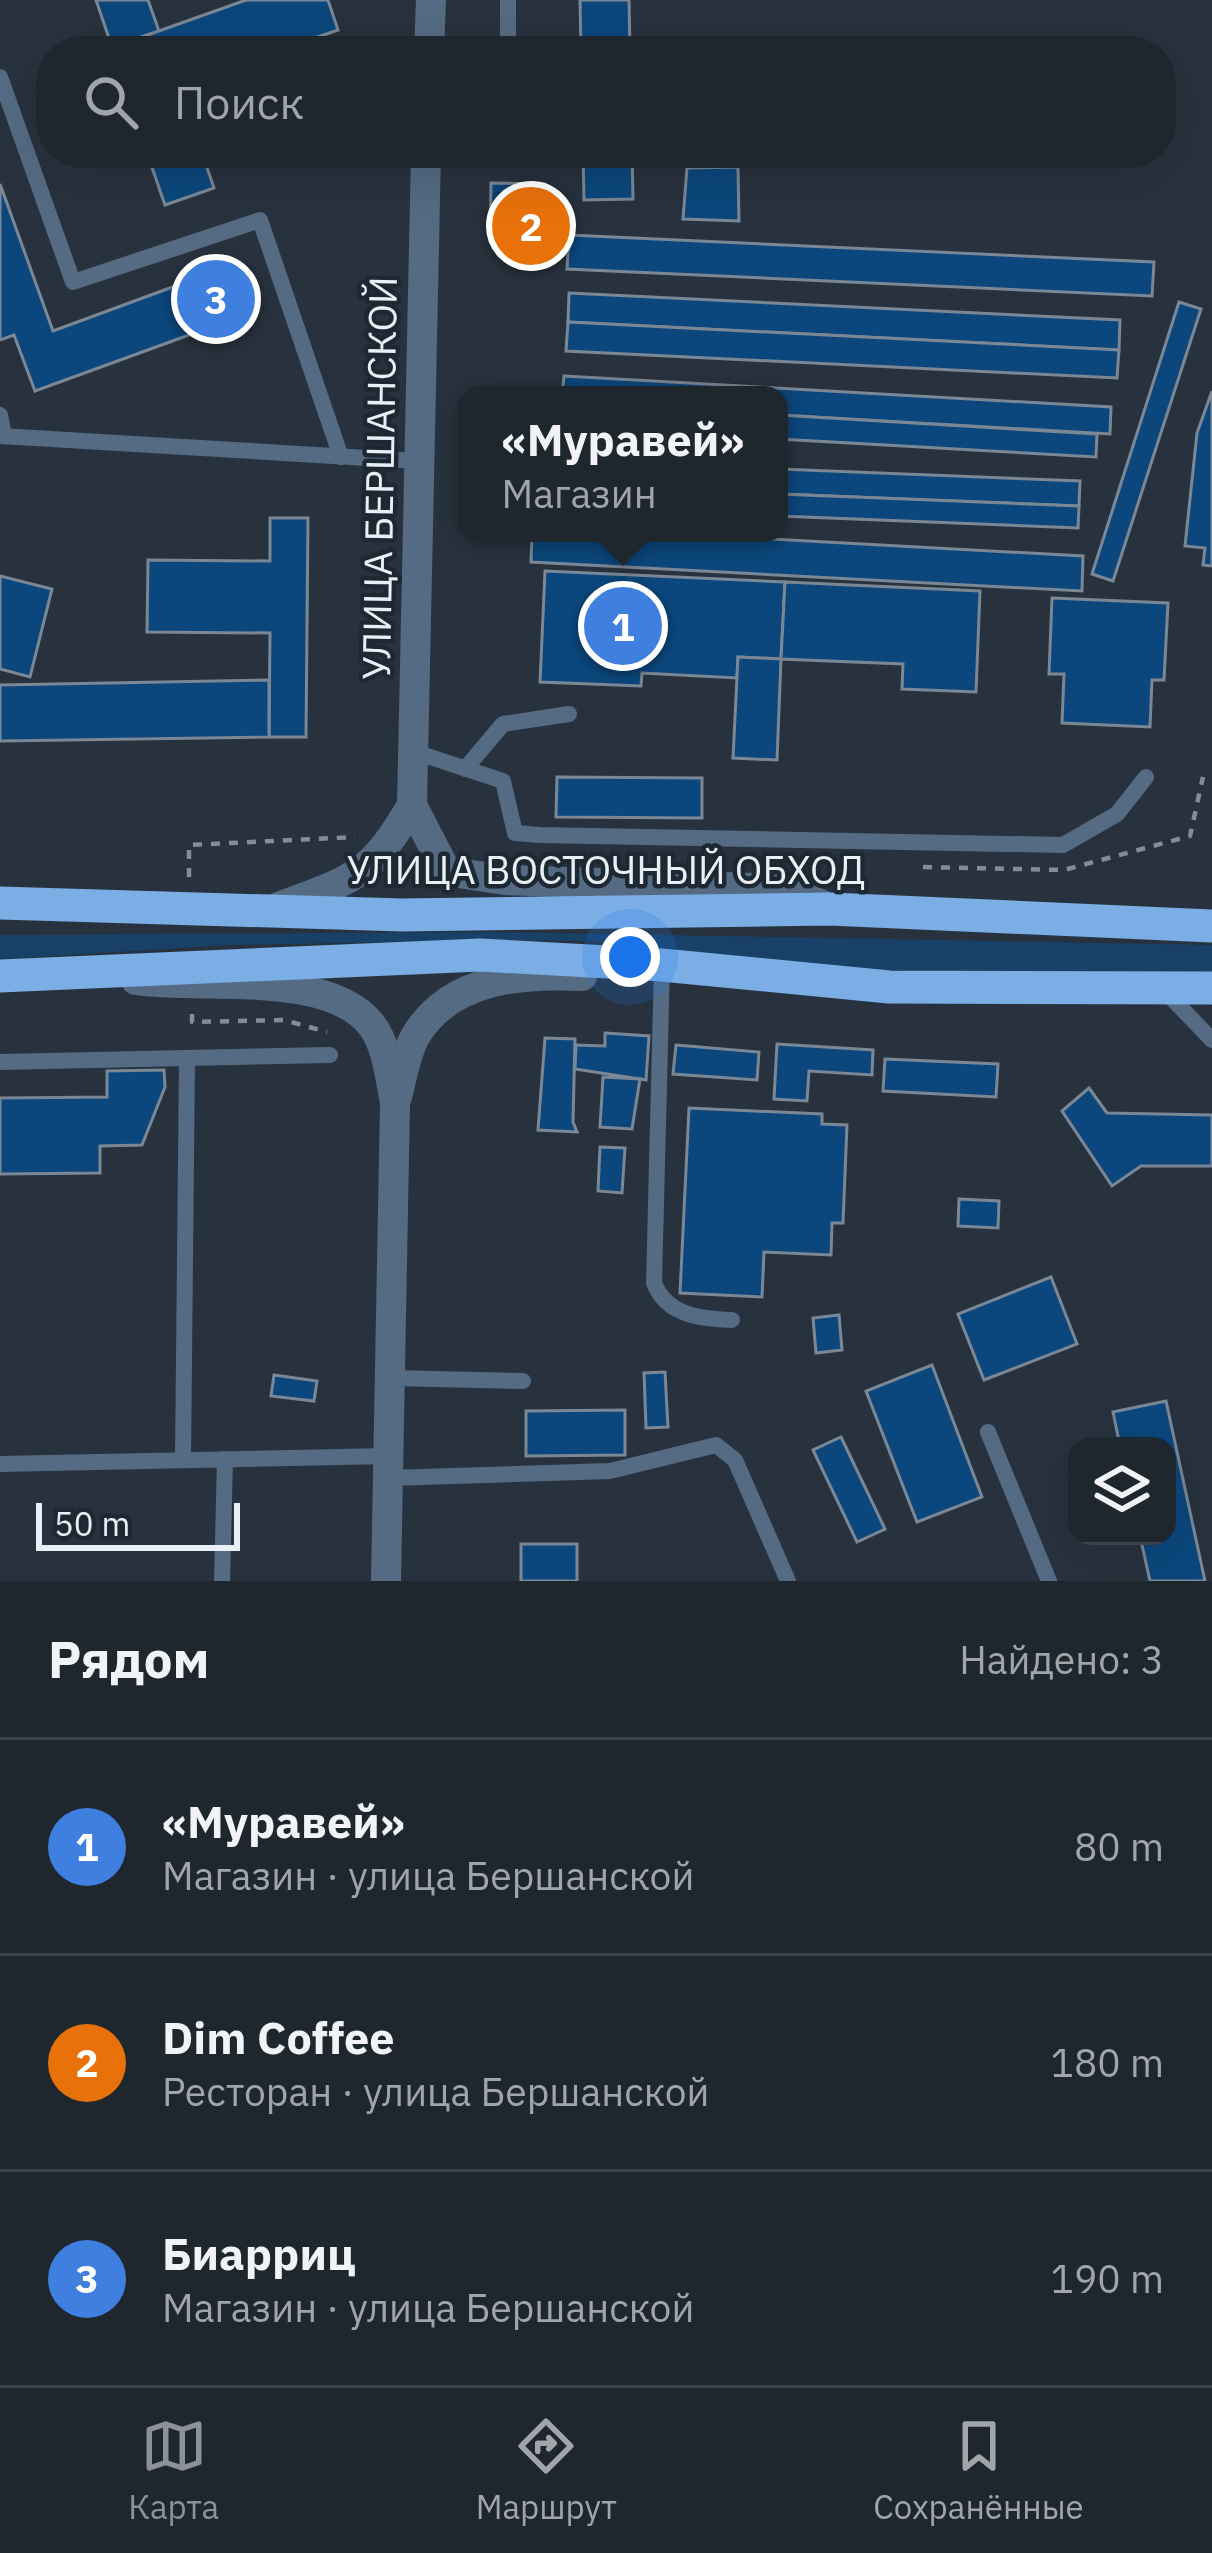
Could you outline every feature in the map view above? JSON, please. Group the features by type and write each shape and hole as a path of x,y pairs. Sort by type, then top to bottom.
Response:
{"highway":[{"name":"УЛИЦА ВОСТОЧНЫЙ ОБХОД","path":"0,903 402,915 830,909 1212,926"},
{"path":"0,976 480,955 662,965 889,987 1212,988"}],"street":[{"path":"430,36 431,0"},
{"name":"УЛИЦА БЕРШАНСКОЙ","path":"426,168 412,805 446,871 504,880 790,889 830,909"},
{"path":"276,908 358,877 385,852 412,805"},
{"path":"395,1103 414,1038 439,1007 486,981 552,974 609,978 662,965"},
{"path":"77,972 168,985 274,986 340,999 372,1025 386,1058 395,1103 386,1581"}],"lane":[{"path":"508,0 508,36"},
{"path":"0,77 73,282 260,220 341,458"},
{"path":"0,415 2,436 417,461"},
{"path":"465,769 503,724 569,714"},
{"path":"412,751 502,781 514,832 1064,845 1117,814 1146,777"},
{"path":"662,965 655,1283 659,1295 684,1313 733,1320"},
{"path":"1162,987 1212,1040"},
{"path":"0,1062 330,1055"},
{"path":"183,1460 187,1058"},
{"path":"391,1378 523,1381"},
{"path":"988,1432 1049,1581"},
{"path":"0,1464 225,1459 610,1471 716,1445 735,1460 788,1581"},
{"path":"222,1581 225,1459"}],"path":[{"path":"189,845 375,836"},
{"path":"192,1022 284,1020"}],"shaded area":[{"path":"497,932 1212,945 1212,972 863,970 593,941 229,945 0,959 0,935"}],"building":[{"path":"96,0 148,0 159,31 108,36"},
{"path":"246,0 328,0 338,30 321,36 145,36"},
{"path":"580,0 629,0 630,36 581,36"},
{"path":"152,168 207,168 214,188 165,205"},
{"path":"583,168 632,168 633,199 584,200"},
{"path":"687,168 738,168 739,221 683,219"},
{"path":"491,183 545,184 544,237 490,236"},
{"path":"0,184 53,331 216,271 233,319 35,391 14,335 0,340"},
{"path":"569,235 1154,262 1152,296 567,269"},
{"path":"569,293 1120,320 1119,350 568,322"},
{"path":"1179,302 1201,309 1113,581 1092,574"},
{"path":"568,322 1119,350 1117,378 566,351"},
{"path":"564,376 740,386 563,386"},
{"path":"788,389 1111,407 1110,434 788,416"},
{"path":"1212,391 1212,566 1203,565 1205,548 1185,546 1197,433"},
{"path":"788,416 1097,434 1096,457 788,440"},
{"path":"788,469 1080,481 1079,506 788,494"},
{"path":"788,494 1079,506 1078,528 788,516"},
{"path":"270,518 308,518 306,737 269,737 270,633 147,632 148,560 270,561"},
{"path":"788,540 1083,556 1082,591 531,562 532,542"},
{"path":"545,571 785,582 781,659 738,657 737,678 642,673 641,686 540,682"},
{"path":"0,576 52,589 30,677 0,669"},
{"path":"785,582 980,591 976,692 902,689 903,664 781,659"},
{"path":"1052,598 1168,603 1164,680 1152,680 1150,727 1062,723 1064,674 1049,674"},
{"path":"738,657 781,659 777,760 733,758"},
{"path":"269,680 269,737 0,741 0,685"},
{"path":"557,777 702,778 702,818 556,817"},
{"path":"605,1033 649,1036 646,1080 575,1069 576,1045 605,1046"},
{"path":"545,1038 575,1039 573,1122 577,1132 538,1130"},
{"path":"777,1044 873,1050 872,1075 809,1071 807,1101 774,1099"},
{"path":"676,1045 759,1052 757,1080 673,1074"},
{"path":"885,1059 998,1064 996,1097 883,1091"},
{"path":"164,1070 165,1087 142,1145 100,1146 100,1173 0,1174 0,1098 107,1097 107,1071"},
{"path":"603,1077 640,1079 632,1129 600,1127"},
{"path":"1089,1088 1107,1113 1212,1115 1212,1166 1141,1166 1112,1186 1062,1111"},
{"path":"689,1108 822,1114 822,1124 847,1125 843,1223 832,1223 831,1255 764,1252 762,1297 680,1293"},
{"path":"600,1147 625,1148 622,1193 598,1191"},
{"path":"959,1199 999,1201 998,1228 958,1226"},
{"path":"1051,1277 1077,1344 984,1380 958,1314"},
{"path":"839,1315 842,1350 816,1353 813,1318"},
{"path":"932,1365 982,1497 917,1522 866,1391"},
{"path":"665,1372 668,1427 646,1428 644,1373"},
{"path":"274,1375 317,1381 314,1401 271,1396"},
{"path":"1166,1401 1174,1437 1118,1437 1113,1412"},
{"path":"625,1410 625,1455 526,1456 526,1411"},
{"path":"841,1437 885,1529 857,1542 813,1450"},
{"path":"1176,1447 1205,1581 1150,1581 1142,1545 1176,1545"},
{"path":"521,1544 577,1544 577,1581 521,1581"}],"place":[{"name":"Dim Coffee","path":"531,226"},
{"name":"Биарриц","path":"216,299"},
{"name":"«Муравей»","path":"623,626"}]}
